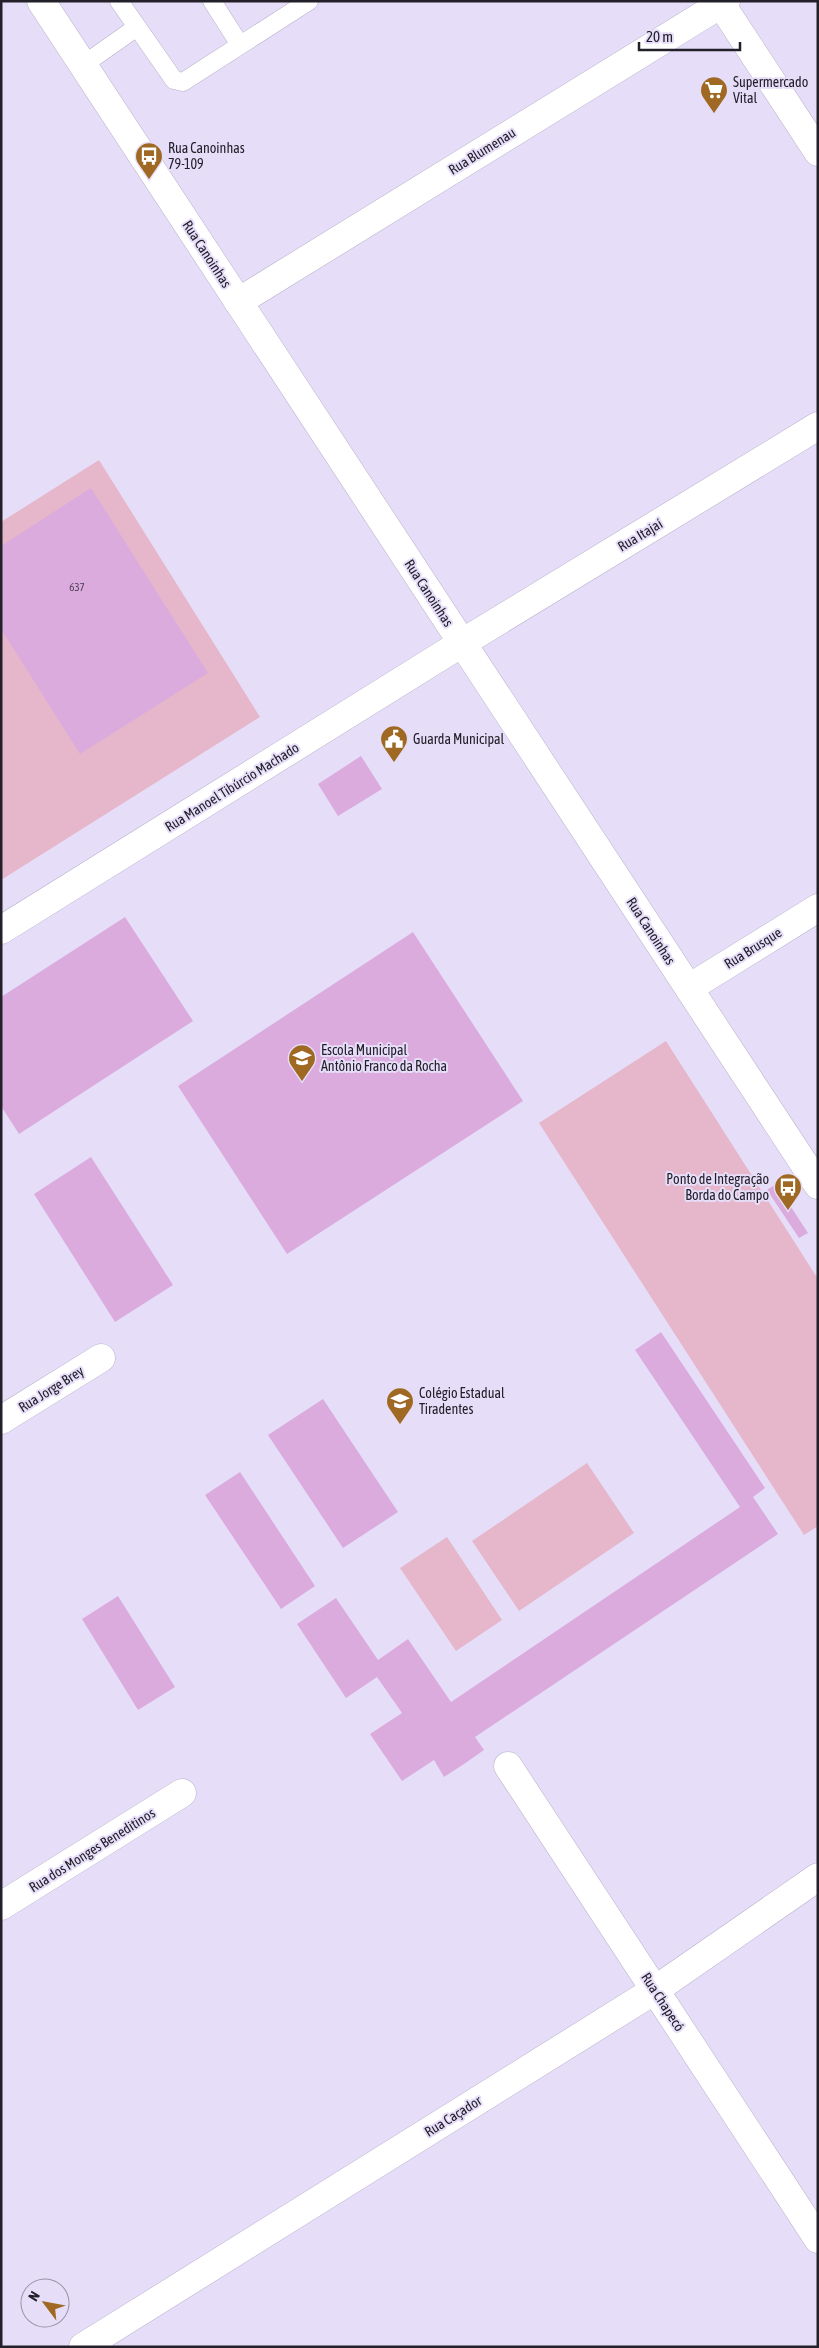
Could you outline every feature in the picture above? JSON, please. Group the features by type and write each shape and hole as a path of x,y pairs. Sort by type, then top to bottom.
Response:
{"street":[{"name":"Rua Canoinhas","path":"41,1 818,1184"},
{"path":"722,2 818,152"},
{"name":"Rua Blumenau","path":"238,302 722,2"},
{"name":"Rua Itajaí","path":"462,643 818,426"},
{"name":"Rua Manoel Tibúrcio Machado","path":"1,930 462,643"},
{"name":"Rua Brusque","path":"689,988 818,908"},
{"name":"Rua Jorge Brey","path":"1,1420 101,1358"},
{"name":"Rua Chapecó","path":"508,1766 818,2239"},
{"name":"Rua dos Monges Beneditinos","path":"1,1906 182,1794"},
{"name":"Rua Caçador","path":"83,2347 655,1990 818,1877"}],"lane":[{"path":"119,1 174,80 183,82 309,1"},
{"path":"212,1 240,45"},
{"path":"83,66 137,27"}],"shaded area":[{"path":"99,460 260,717 1,880 1,522"},
{"path":"666,1041 818,1279 818,1526 804,1535 539,1123"},
{"path":"587,1463 634,1533 519,1611 472,1541"},
{"path":"447,1537 502,1620 456,1651 400,1568"}],"building":[{"path":"91,488 208,673 80,754 1,629 1,546"},
{"path":"361,756 382,789 338,816 318,784"},
{"path":"125,917 193,1021 19,1134 1,1106 1,997"},
{"path":"413,932 523,1101 287,1254 178,1086"},
{"path":"91,1157 173,1285 115,1322 34,1194"},
{"name":"Ponto de Integração Borda do Campo","path":"776,1184 808,1233 799,1238 767,1190"},
{"path":"661,1332 765,1488 753,1497 778,1534 475,1737 484,1750 464,1764 444,1777 434,1760 402,1781 370,1734 402,1713 377,1677 346,1698 297,1624 336,1598 378,1660 408,1639 451,1702 740,1507 635,1350"},
{"path":"323,1399 398,1512 343,1548 268,1435"},
{"path":"240,1472 315,1586 281,1609 205,1495"},
{"path":"118,1596 175,1687 138,1710 82,1619"}],"place":[{"name":"Supermercado Vital","path":"714,114"},
{"name":"Rua Canoinhas 79-109","path":"149,180"},
{"name":"Guarda Municipal","path":"394,763"},
{"name":"Escola Municipal Antônio Franco da Rocha","path":"302,1082"},
{"name":"Ponto de Integração Borda do Campo","path":"788,1211"},
{"name":"Colégio Estadual Tiradentes","path":"400,1425"}]}
